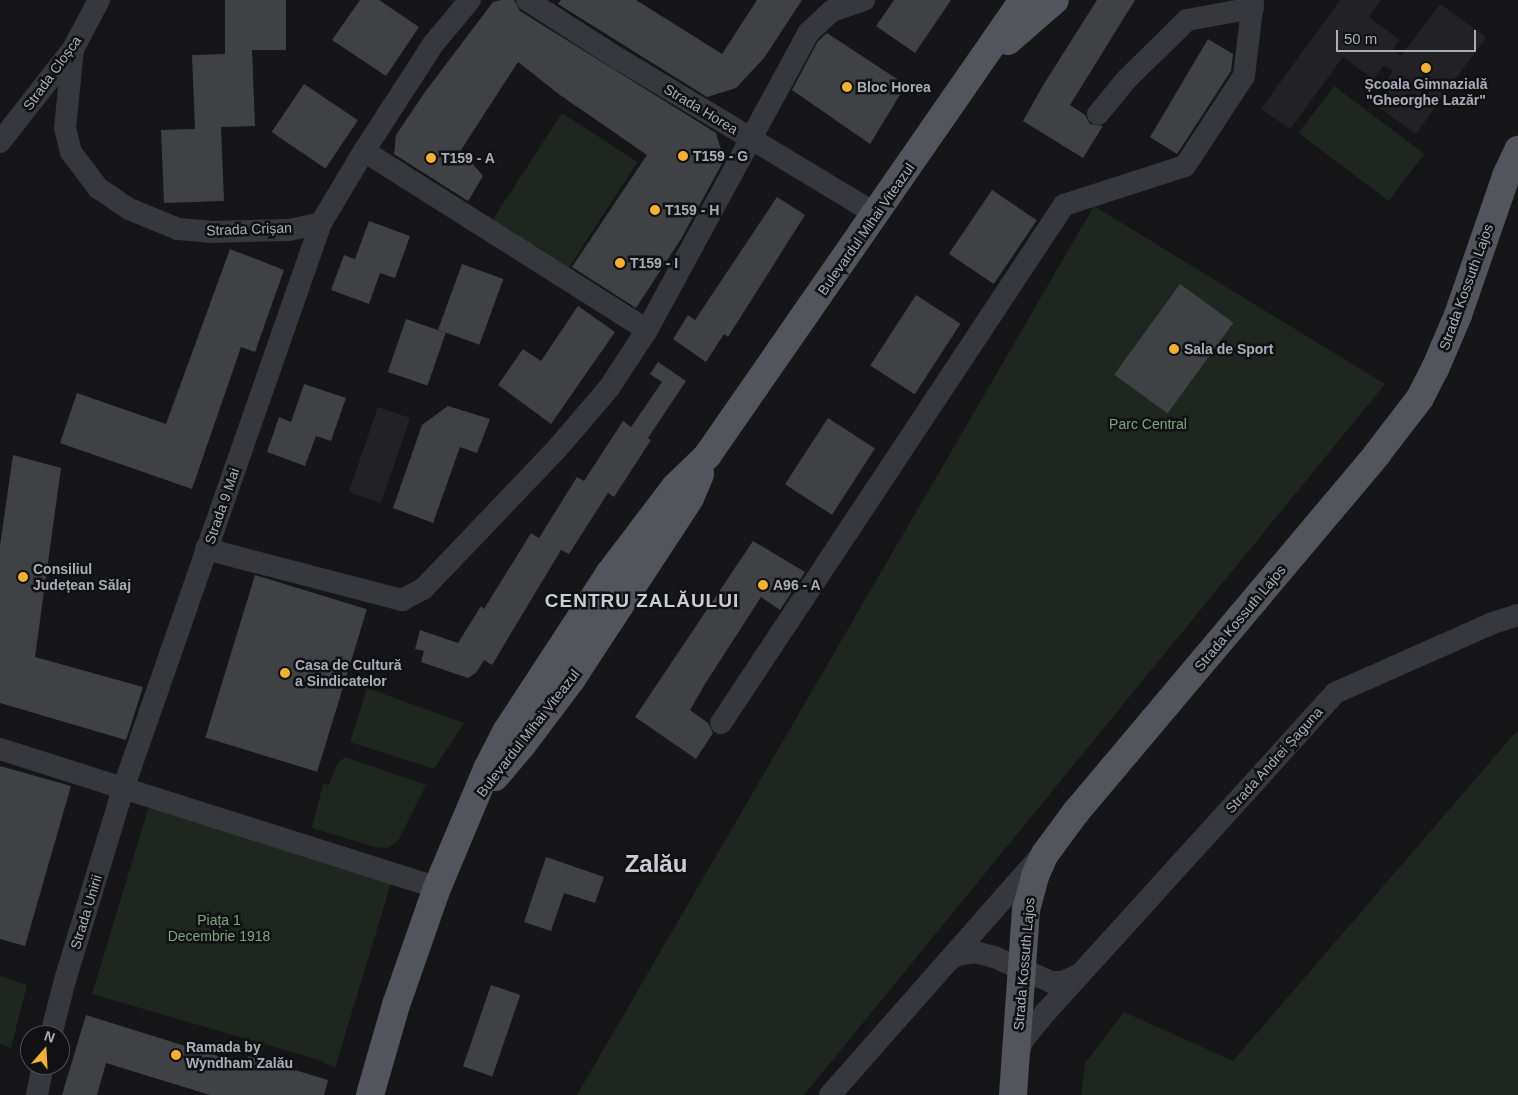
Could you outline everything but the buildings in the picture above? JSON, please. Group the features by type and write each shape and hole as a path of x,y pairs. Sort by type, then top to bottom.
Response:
{"main road":[{"name":"Bulevardul Mihai Viteazul","path":"370,1095 396,1005 437,888 487,769 506,732 558,648 609,574 655,512 689,472 707,456 967,84 1023,0"},
{"path":"967,84 1007,42 1055,0"},
{"name":"Strada Kossuth Lajos","path":"1013,1095 1026,910 1031,888 1040,865 1056,839 1377,454 1420,398 1436,370 1458,315 1506,176 1518,150"}],"street":[{"name":"Strada Cloșca","path":"0,142 73,49 99,0"},
{"path":"321,223 364,151 434,43 470,0"},
{"name":"Strada Horea","path":"527,0 750,139 876,214"},
{"path":"206,549 402,600 423,589 554,451 609,388 647,330 808,33 832,11 864,0"},
{"path":"721,723 1064,205 1185,166 1244,76 1253,4 1187,20 1127,78 1098,114"},
{"name":"Strada Crișan","path":"73,49 65,128 71,152 98,188 129,209 178,229 210,232 290,230 321,223"},
{"path":"364,151 647,330"},
{"name":"Strada 9 Mai","path":"123,789 321,223"},
{"name":"Strada Andrei Șaguna","path":"1016,1059 1029,1032 1335,693 1493,623 1518,615"},
{"path":"0,749 437,888"},
{"name":"Strada Unirii","path":"54,1025 65,980 123,789"},
{"path":"830,1095 1056,839"},
{"name":"Strada Andrei Șaguna","path":"948,961 957,955 975,952 994,957 1022,971 1051,982 1063,982 1080,974"},
{"path":"37,1095 41,1075"}],"shaded area":[{"name":"Școala Gimnazială \"Gheorghe Lazăr\"","path":"1340,0 1381,0 1369,17 1400,40 1392,50 1401,56 1440,4 1486,37 1416,134 1378,107 1389,92 1382,87 1393,71 1384,65 1373,79 1343,57 1290,129 1261,109"},
{"path":"378,407 410,418 381,503 349,492"}],"green space":[{"path":"1334,86 1424,154 1389,201 1298,133"},
{"path":"562,113 637,162 568,269 493,220"},
{"name":"Parc Central","path":"1094,206 1385,384 804,1095 577,1095"},
{"path":"367,688 464,723 434,769 350,742"},
{"path":"1518,732 1518,1095 1081,1095 1085,1063 1124,1012 1233,1061 1514,734"},
{"path":"345,757 426,785 398,841 388,848 375,847 312,828 323,784 329,785 338,763"},
{"name":"Piața 1 Decembrie 1918","path":"149,806 392,880 335,1068 319,1060 92,994"},
{"path":"0,976 27,985 11,1048 0,1044"}],"place":[{"name":"Școala Gimnazială \"Gheorghe Lazăr\"","path":"1426,68"},
{"name":"Bloc Horea","path":"847,87"},
{"name":"T159 - G","path":"683,156"},
{"name":"T159 - A","path":"431,158"},
{"name":"T159 - H","path":"655,210"},
{"name":"T159 - I","path":"620,263"},
{"name":"Sala de Sport","path":"1174,349"},
{"name":"Consiliul Județean Sălaj","path":"23,577"},
{"name":"A96 - A","path":"763,585"},
{"name":"Casa de Cultură a Sindicatelor","path":"285,673"},
{"name":"Ramada by Wyndham Zalău","path":"176,1055"}],"district":[{"name":"CENTRU ZALĂULUI","path":"642,601"},
{"name":"Zalău","path":"656,864"}]}
